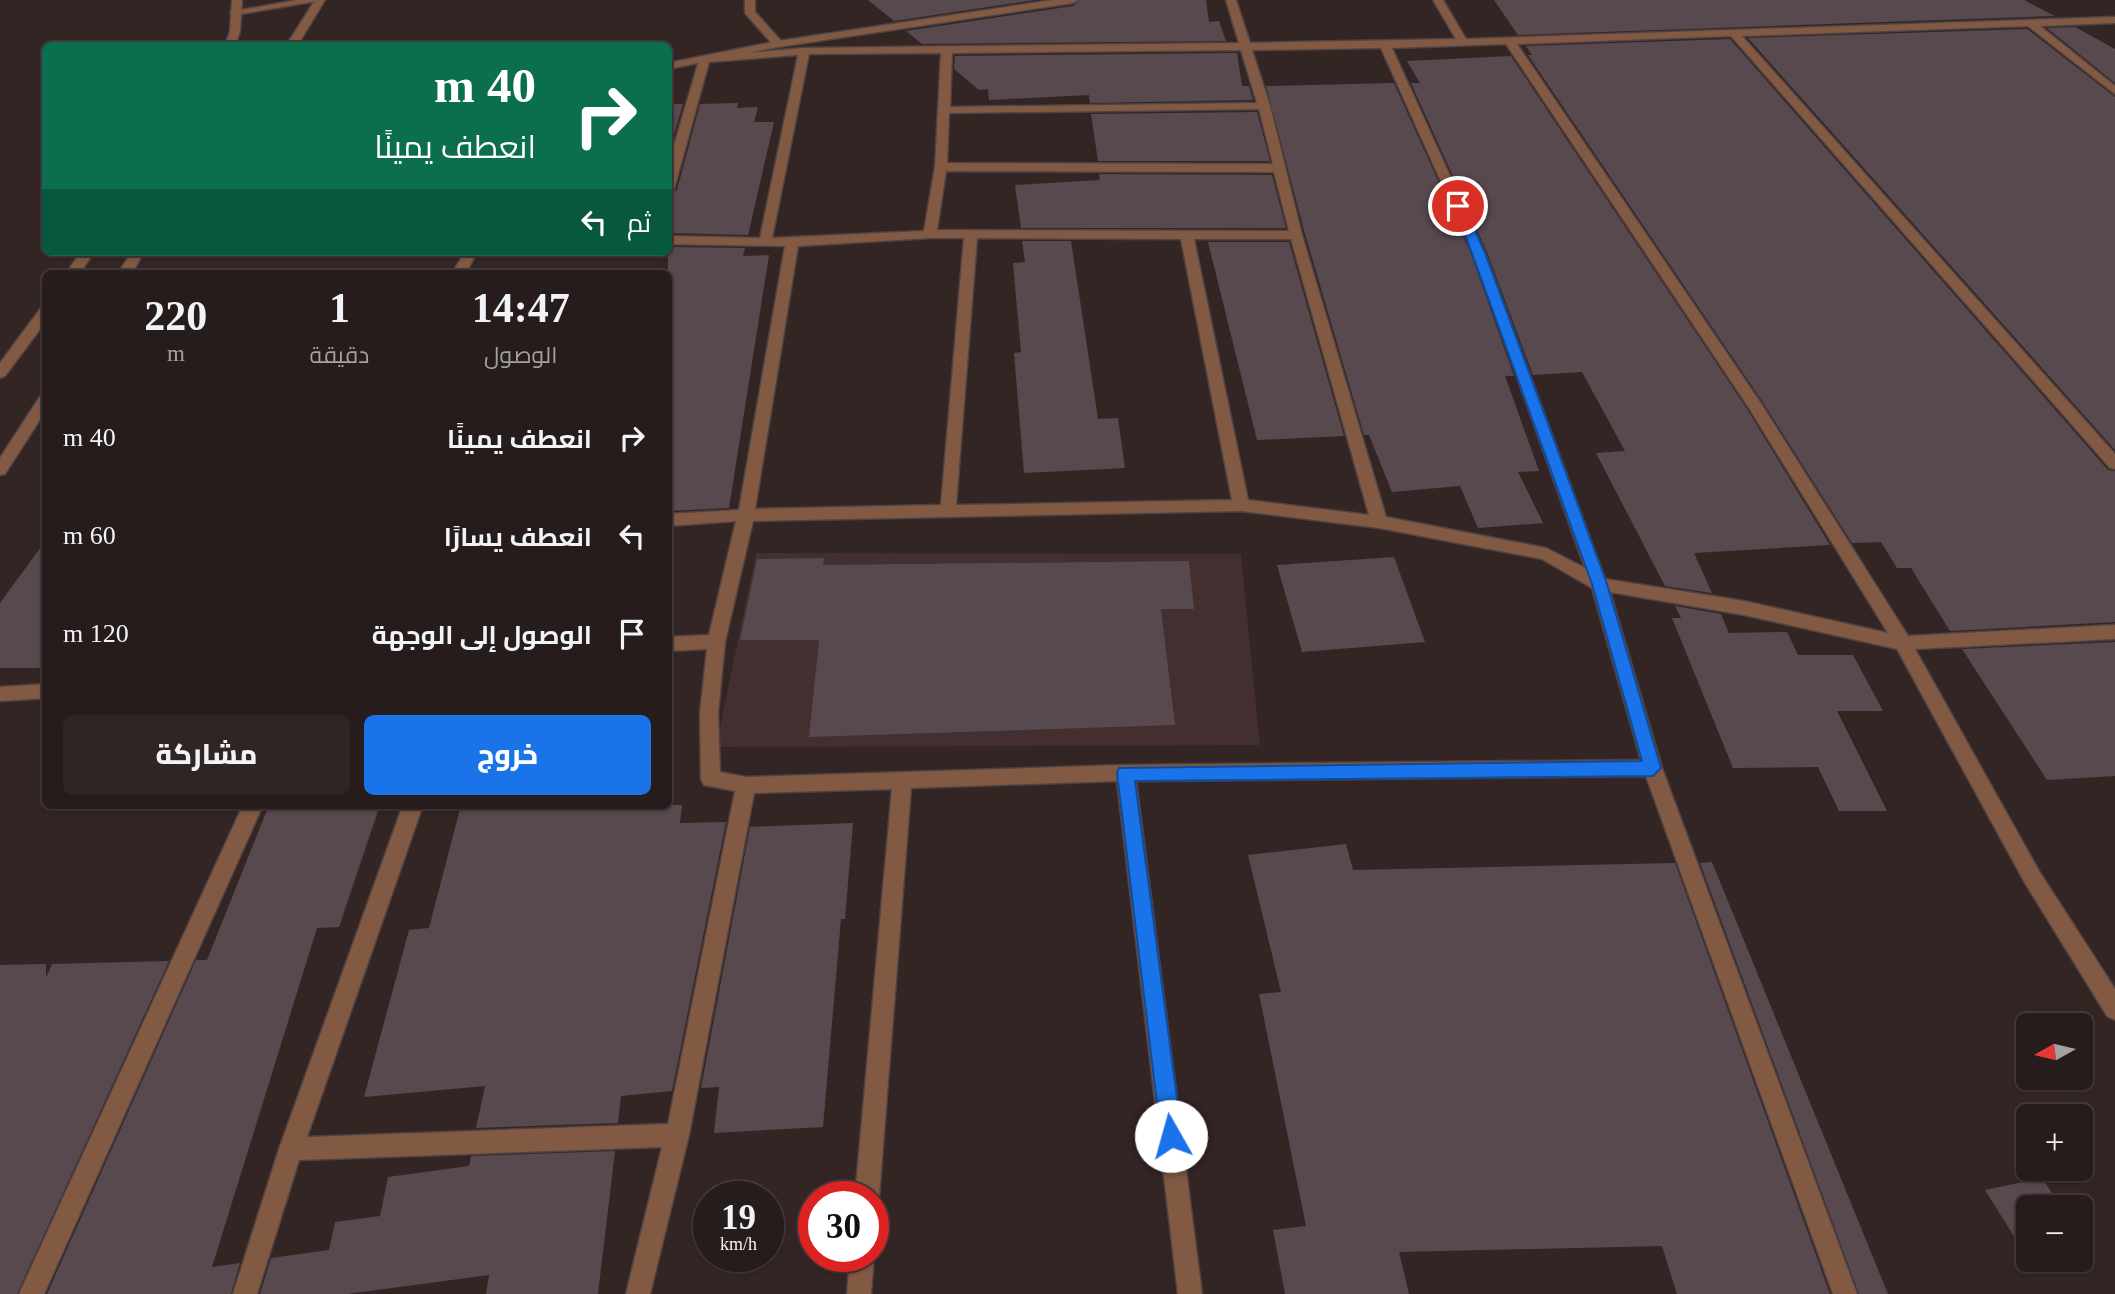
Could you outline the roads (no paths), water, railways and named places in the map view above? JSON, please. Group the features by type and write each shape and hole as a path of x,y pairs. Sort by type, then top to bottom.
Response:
{"street":[{"path":"231,42 235,31 237,0"},
{"path":"235,12 319,0"},
{"path":"293,42 319,0"},
{"path":"750,0 750,13 778,44"},
{"path":"672,65 778,44 1073,0"},
{"path":"1231,0 1264,107 1296,235 1379,522"},
{"path":"1438,0 1463,42"},
{"path":"704,59 804,51 1385,45 2115,20"},
{"path":"2029,22 2115,91"},
{"path":"1733,32 2115,464"},
{"path":"1509,40 1755,405 1903,643 2032,877 2115,1009"},
{"path":"1385,45 1479,253 1599,584 1653,768 1845,1294"},
{"path":"930,234 941,167 947,48"},
{"path":"765,242 804,51"},
{"path":"672,175 704,59"},
{"path":"943,110 1264,107"},
{"path":"941,167 1278,168"},
{"path":"672,240 792,242 930,234 1296,235"},
{"path":"948,511 971,236"},
{"path":"1187,236 1241,505"},
{"path":"792,242 746,514 716,642 709,713 711,779 746,785 1125,773 1653,768"},
{"path":"0,373 42,316"},
{"path":"0,470 42,404"},
{"path":"672,520 746,514 1241,505 1379,522 1546,554 1599,584 1744,608 1903,643 2115,632"},
{"path":"672,644 716,642"},
{"path":"0,694 42,691"},
{"path":"1125,773 1190,1294"},
{"path":"868,1181 902,779"},
{"path":"638,1294 677,1135 746,785"},
{"path":"32,1294 251,809"},
{"path":"245,1294 292,1149 411,809"},
{"path":"292,1149 677,1135"},
{"path":"859,1294 861,1272"}]}
